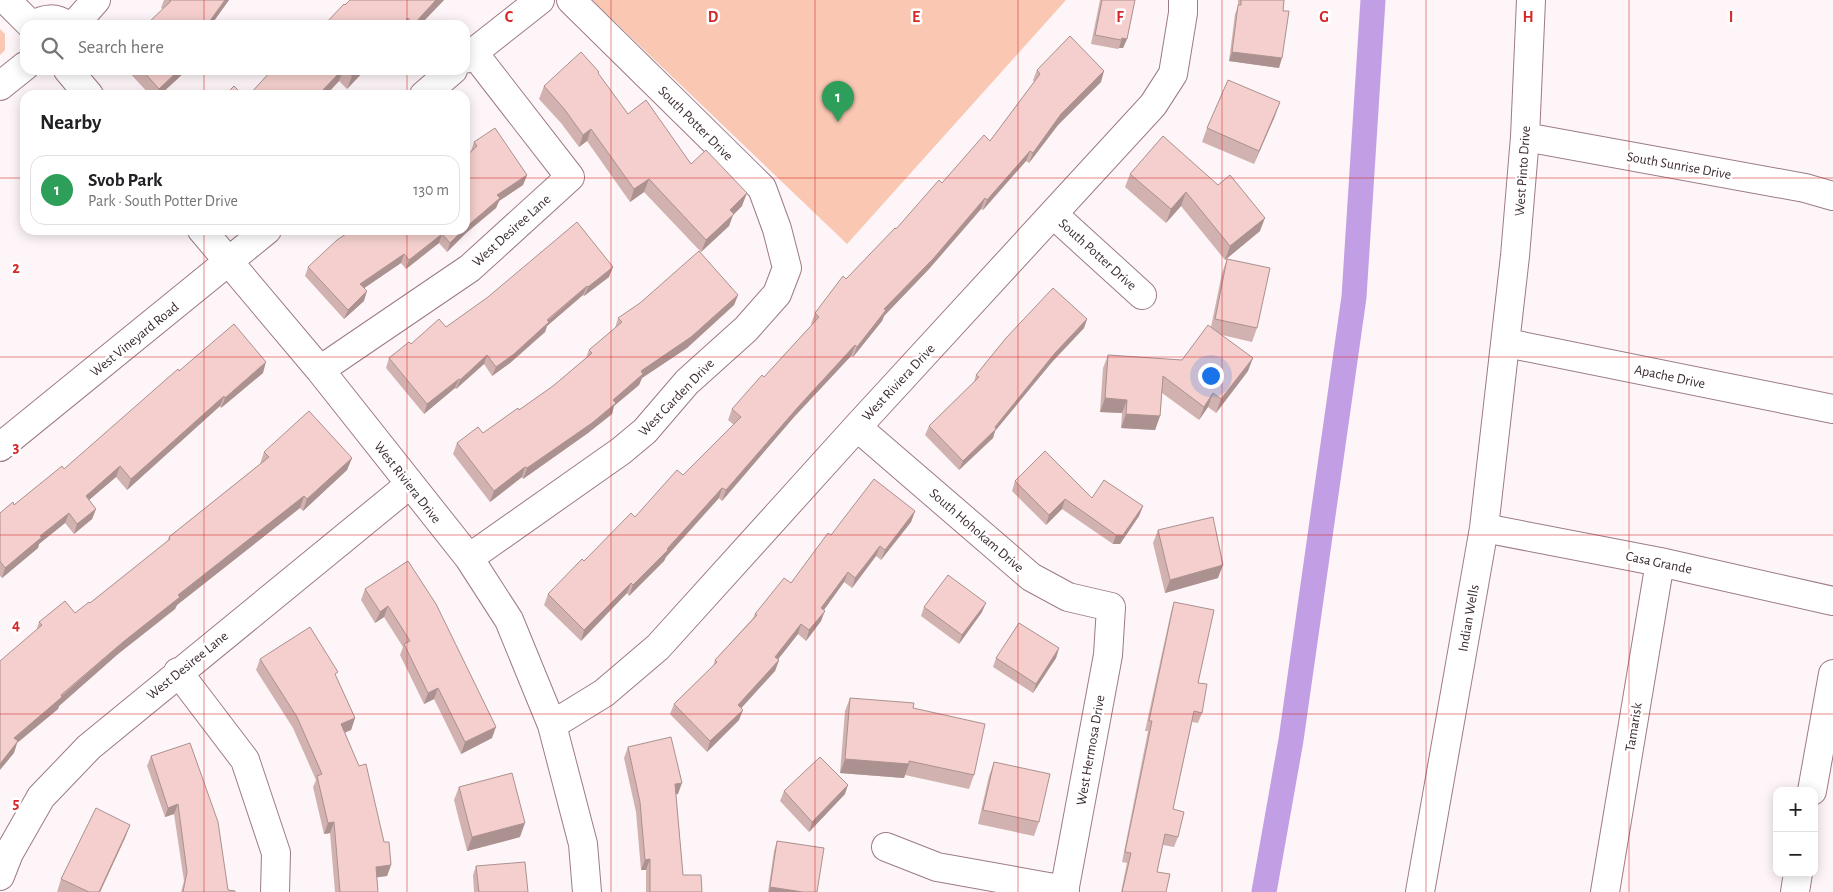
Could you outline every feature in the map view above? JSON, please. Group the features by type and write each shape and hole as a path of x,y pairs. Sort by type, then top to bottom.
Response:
{"street":[{"path":"6,0 27,20"},
{"path":"78,20 96,0"},
{"path":"470,55 540,0"},
{"name":"South Potter Drive","path":"571,0 762,188 777,229 787,268"},
{"name":"West Riviera Drive","path":"552,724 604,693 658,646 1154,105 1173,74 1184,0"},
{"name":"West Pinto Drive","path":"1507,343 1525,137 1531,0"},
{"path":"44,20 56,20"},
{"name":"West Desiree Lane","path":"320,370 470,268 570,177 470,57"},
{"path":"0,86 20,70"},
{"path":"72,75 85,90"},
{"path":"430,90 447,75"},
{"name":"South Sunrise Drive","path":"1525,137 1805,188 1833,196"},
{"name":"South Potter Drive","path":"1053,214 1142,295"},
{"name":"West Riviera Drive","path":"206,235 320,370 409,485 469,558 509,620 552,724 583,844 587,892"},
{"name":"West Vineyard Road","path":"0,447 261,235"},
{"name":"West Garden Drive","path":"469,558 646,431 687,382 746,329 777,294 787,268"},
{"name":"Apache Drive","path":"1507,343 1833,409"},
{"name":"Indian Wells","path":"1420,892 1484,528 1507,343"},
{"name":"South Hohokam Drive","path":"857,427 1031,577 1068,597 1111,607"},
{"name":"West Desiree Lane","path":"0,876 9,853 41,797 89,747 178,672 409,485"},
{"name":"Casa Grande","path":"1484,528 1660,562 1833,601"},
{"name":"Tamarisk","path":"1605,892 1660,562"},
{"name":"West Hermosa Drive","path":"1065,891 1108,655 1111,607"},
{"path":"178,672 245,760 276,853 275,892"},
{"path":"1813,787 1833,674"},
{"path":"886,847 936,867 1065,891"},
{"path":"1794,892 1797,877"}],"shaded area":[{"path":"592,0 1066,0 847,244"},
{"path":"0,29 5,34 5,50 0,55"}],"building":[{"path":"169,0 225,0 211,20 151,20 171,1"},
{"path":"350,0 436,0 418,20 410,20 408,18 406,20 329,20"},
{"path":"1102,0 1135,0 1127,39 1122,38 1121,40 1095,35"},
{"path":"1241,0 1284,0 1283,11 1289,11 1282,58 1232,52 1238,5 1241,5"},
{"path":"1070,36 1104,71 1061,114 1033,153 1030,151 987,200 985,198 933,259 884,309 886,310 857,347 855,345 798,407 726,490 722,488 668,550 633,585 631,583 584,630 548,594 582,559 584,561 631,513 635,517 677,470 683,475 741,417 732,409 762,375 764,377 819,317 815,313 843,276 846,279 896,229 939,180 942,183 984,135 990,141 1040,74 1037,70"},
{"path":"581,52 599,72 628,114 646,100 691,164 706,150 747,193 730,210 734,214 706,240 649,179 634,189 591,129 583,135 544,86"},
{"path":"146,75 174,75 159,89"},
{"path":"267,75 337,75 323,90 254,90"},
{"path":"1228,80 1280,102 1259,151 1207,128"},
{"path":"234,86 238,90 230,90"},
{"path":"495,128 527,175 497,195 500,198 470,224 470,152 477,146 474,142"},
{"path":"1163,136 1218,185 1230,175 1265,218 1230,246 1186,192 1171,209 1130,174"},
{"path":"577,222 613,267 547,320 549,322 514,354 496,367 487,355 460,380 427,404 389,358 409,342 411,344 439,319 446,327 488,297"},
{"path":"344,235 441,235 409,260 404,254 360,284 367,291 348,310 308,267"},
{"path":"443,235 458,235 450,243"},
{"path":"699,251 738,295 691,337 641,371 643,374 613,400 616,403 592,423 527,468 525,467 494,491 457,443 478,427 483,433 553,386 592,353 589,350 622,322 618,318 640,303"},
{"path":"1227,259 1270,268 1257,328 1215,319"},
{"path":"1053,288 1087,319 1055,353 995,427 996,429 963,461 929,426 979,377 976,375 1006,338"},
{"path":"234,324 266,362 225,398 224,396 131,479 120,466 86,496 96,509 77,524 69,513 5,568 0,561 0,513 13,502 14,505 62,466 64,469 178,369 179,371"},
{"path":"1208,325 1253,358 1221,399 1213,393 1204,407 1163,376 1160,416 1126,414 1127,400 1105,398 1108,355 1182,360"},
{"path":"309,411 352,458 307,499 304,496 178,595 180,597 61,695 62,697 14,738 18,741 0,764 0,661 42,625 39,622 65,601 75,613 170,539 169,537 269,457 264,452"},
{"path":"1045,451 1092,498 1104,480 1143,506 1123,535 1116,535 1065,499 1049,515 1015,481"},
{"path":"874,479 915,511 885,550 880,546 855,578 848,572 821,608 825,611 809,630 801,624 775,657 779,660 738,705 743,710 710,741 674,704 717,662 715,660 757,615 755,614 784,578 791,583 828,533 831,535"},
{"path":"1213,517 1223,565 1170,580 1158,530"},
{"path":"408,561 436,604 496,727 465,742 438,688 428,693 404,644 410,641 388,606 380,612 365,589"},
{"path":"948,575 986,603 962,635 924,607"},
{"path":"1174,602 1214,610 1198,683 1207,684 1202,713 1194,711 1173,809 1184,812 1178,837 1165,834 1157,872 1170,874 1166,892 1122,892 1131,853 1125,852 1152,721 1149,721"},
{"path":"1019,623 1059,648 1036,684 996,658"},
{"path":"310,627 338,672 335,674 355,718 341,724 359,766 366,764 384,842 389,842 391,865 376,867 378,892 340,892 334,822 328,823 317,776 322,774 297,717 260,659"},
{"path":"850,698 914,703 913,708 985,724 974,775 909,761 909,764 845,759"},
{"path":"671,737 682,783 675,784 683,875 701,875 702,892 650,892 650,859 645,860 640,802 628,747"},
{"path":"190,743 218,822 228,890 235,892 183,892 187,872 178,804 168,808 151,756"},
{"path":"820,757 848,785 812,822 784,791"},
{"path":"994,762 1050,774 1039,822 983,810"},
{"path":"512,773 525,823 472,837 459,787"},
{"path":"96,808 130,825 99,892 89,892 61,879"},
{"path":"777,841 824,848 817,892 770,887"},
{"path":"525,862 528,892 479,892 476,866"}],"waterway":[{"path":"1264,892 1291,740 1354,297 1373,0"}],"place":[{"name":"Svob Park","path":"838,122"}]}
